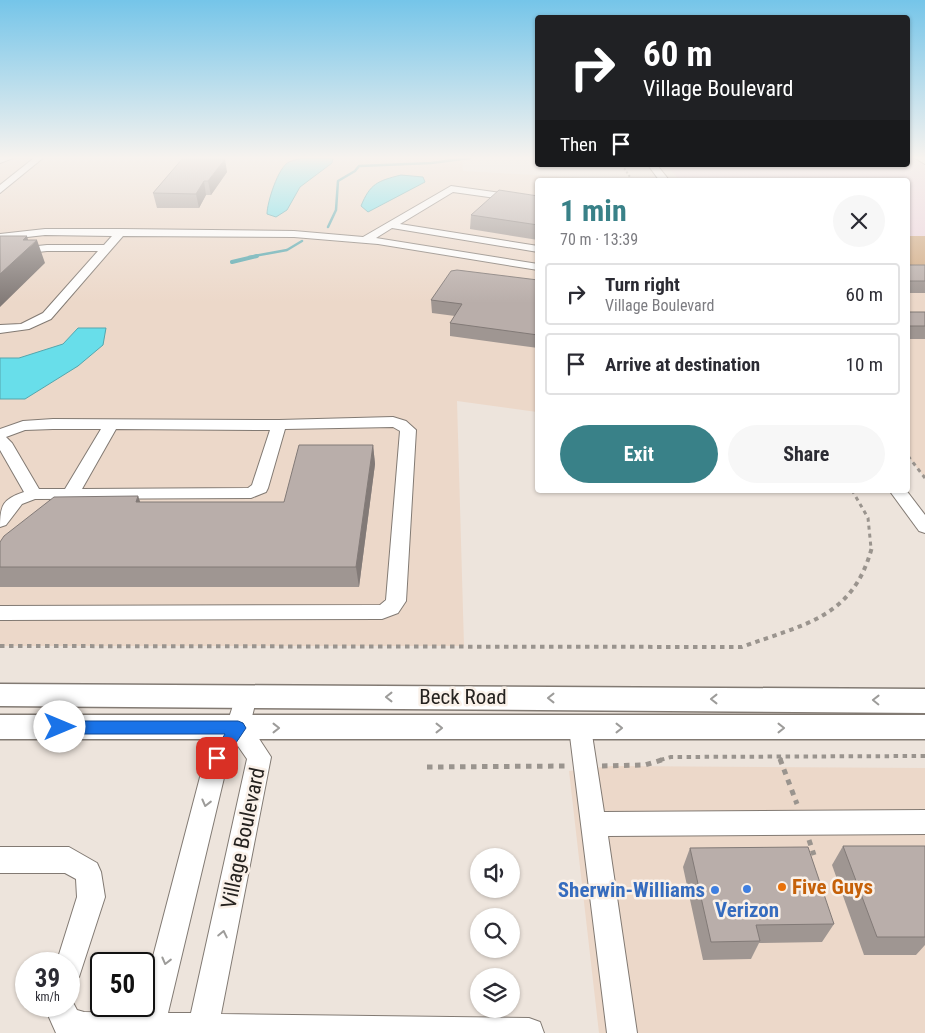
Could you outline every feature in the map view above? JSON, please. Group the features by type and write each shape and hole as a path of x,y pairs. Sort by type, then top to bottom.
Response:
{"main road":[{"name":"Beck Road","path":"0,695 925,700"},
{"name":"Beck Road","path":"0,727 925,727"}],"street":[{"path":"365,240 421,206"},
{"path":"390,224 535,248"},
{"path":"0,237 45,232 294,234 365,240 535,267"},
{"path":"0,329 14,330 28,326 47,316 121,232"},
{"path":"0,253 46,248 108,248"},
{"path":"0,434 36,424 393,422 401,424 408,430 396,601 391,608 382,612 0,613"},
{"path":"70,494 111,424"},
{"path":"0,521 16,500 34,494 256,491 260,488 279,424"},
{"path":"0,440 4,442 34,494"},
{"path":"899,493 925,527"},
{"path":"149,1031 217,758 238,728 246,696"},
{"name":"Village Boulevard","path":"203,1031 259,757 238,728"},
{"path":"580,728 622,1033"},
{"path":"593,824 925,822"},
{"path":"0,860 69,860 88,872 91,897 74,952"},
{"path":"64,1017 67,1022 84,1027 149,1031 529,1033"}],"path":[{"path":"910,459 925,478"},
{"path":"0,646 742,647 824,616 845,600 867,565 872,546 868,518 854,493"},
{"path":"427,767 644,765 671,757 925,756"}],"shaded area":[{"path":"0,206 535,206 535,412 457,401 464,646 0,646"},
{"path":"910,206 925,206 925,236 910,236"},
{"path":"910,236 925,236 925,269 910,269"},
{"path":"910,269 925,269 925,478 910,459"},
{"path":"612,766 925,768 925,1033 599,1033 569,771"}],"water":[{"path":"268,206 289,206 287,210 276,217 267,214"},
{"path":"361,206 379,206 368,212"},
{"path":"78,328 106,328 103,345 78,366 25,399 0,399 0,358 19,358 63,344"}],"building":[{"path":"481,206 535,206 535,225 471,215"},
{"path":"0,236 27,236 23,240 37,240 0,274"},
{"path":"910,265 925,265 925,281 910,281"},
{"path":"457,270 535,280 535,335 450,323 462,304 431,300 451,271"},
{"path":"910,312 925,312 925,326 910,326"},
{"path":"299,445 373,445 356,567 0,567 0,542 4,536 54,497 138,496 136,502 284,502"},
{"path":"843,846 925,846 925,937 877,937"},
{"path":"808,847 834,924 756,925 760,941 711,942 690,848"}],"waterway":[{"path":"328,227 336,206"},
{"path":"249,257 287,250 302,241"},
{"path":"232,262 257,256"}],"place":[{"name":"Five Guys","path":"782,887"},
{"name":"Verizon","path":"747,889"},
{"name":"Sherwin-Williams","path":"715,890"}],"route":[{"path":"60,727 238,728 217,758"}]}
